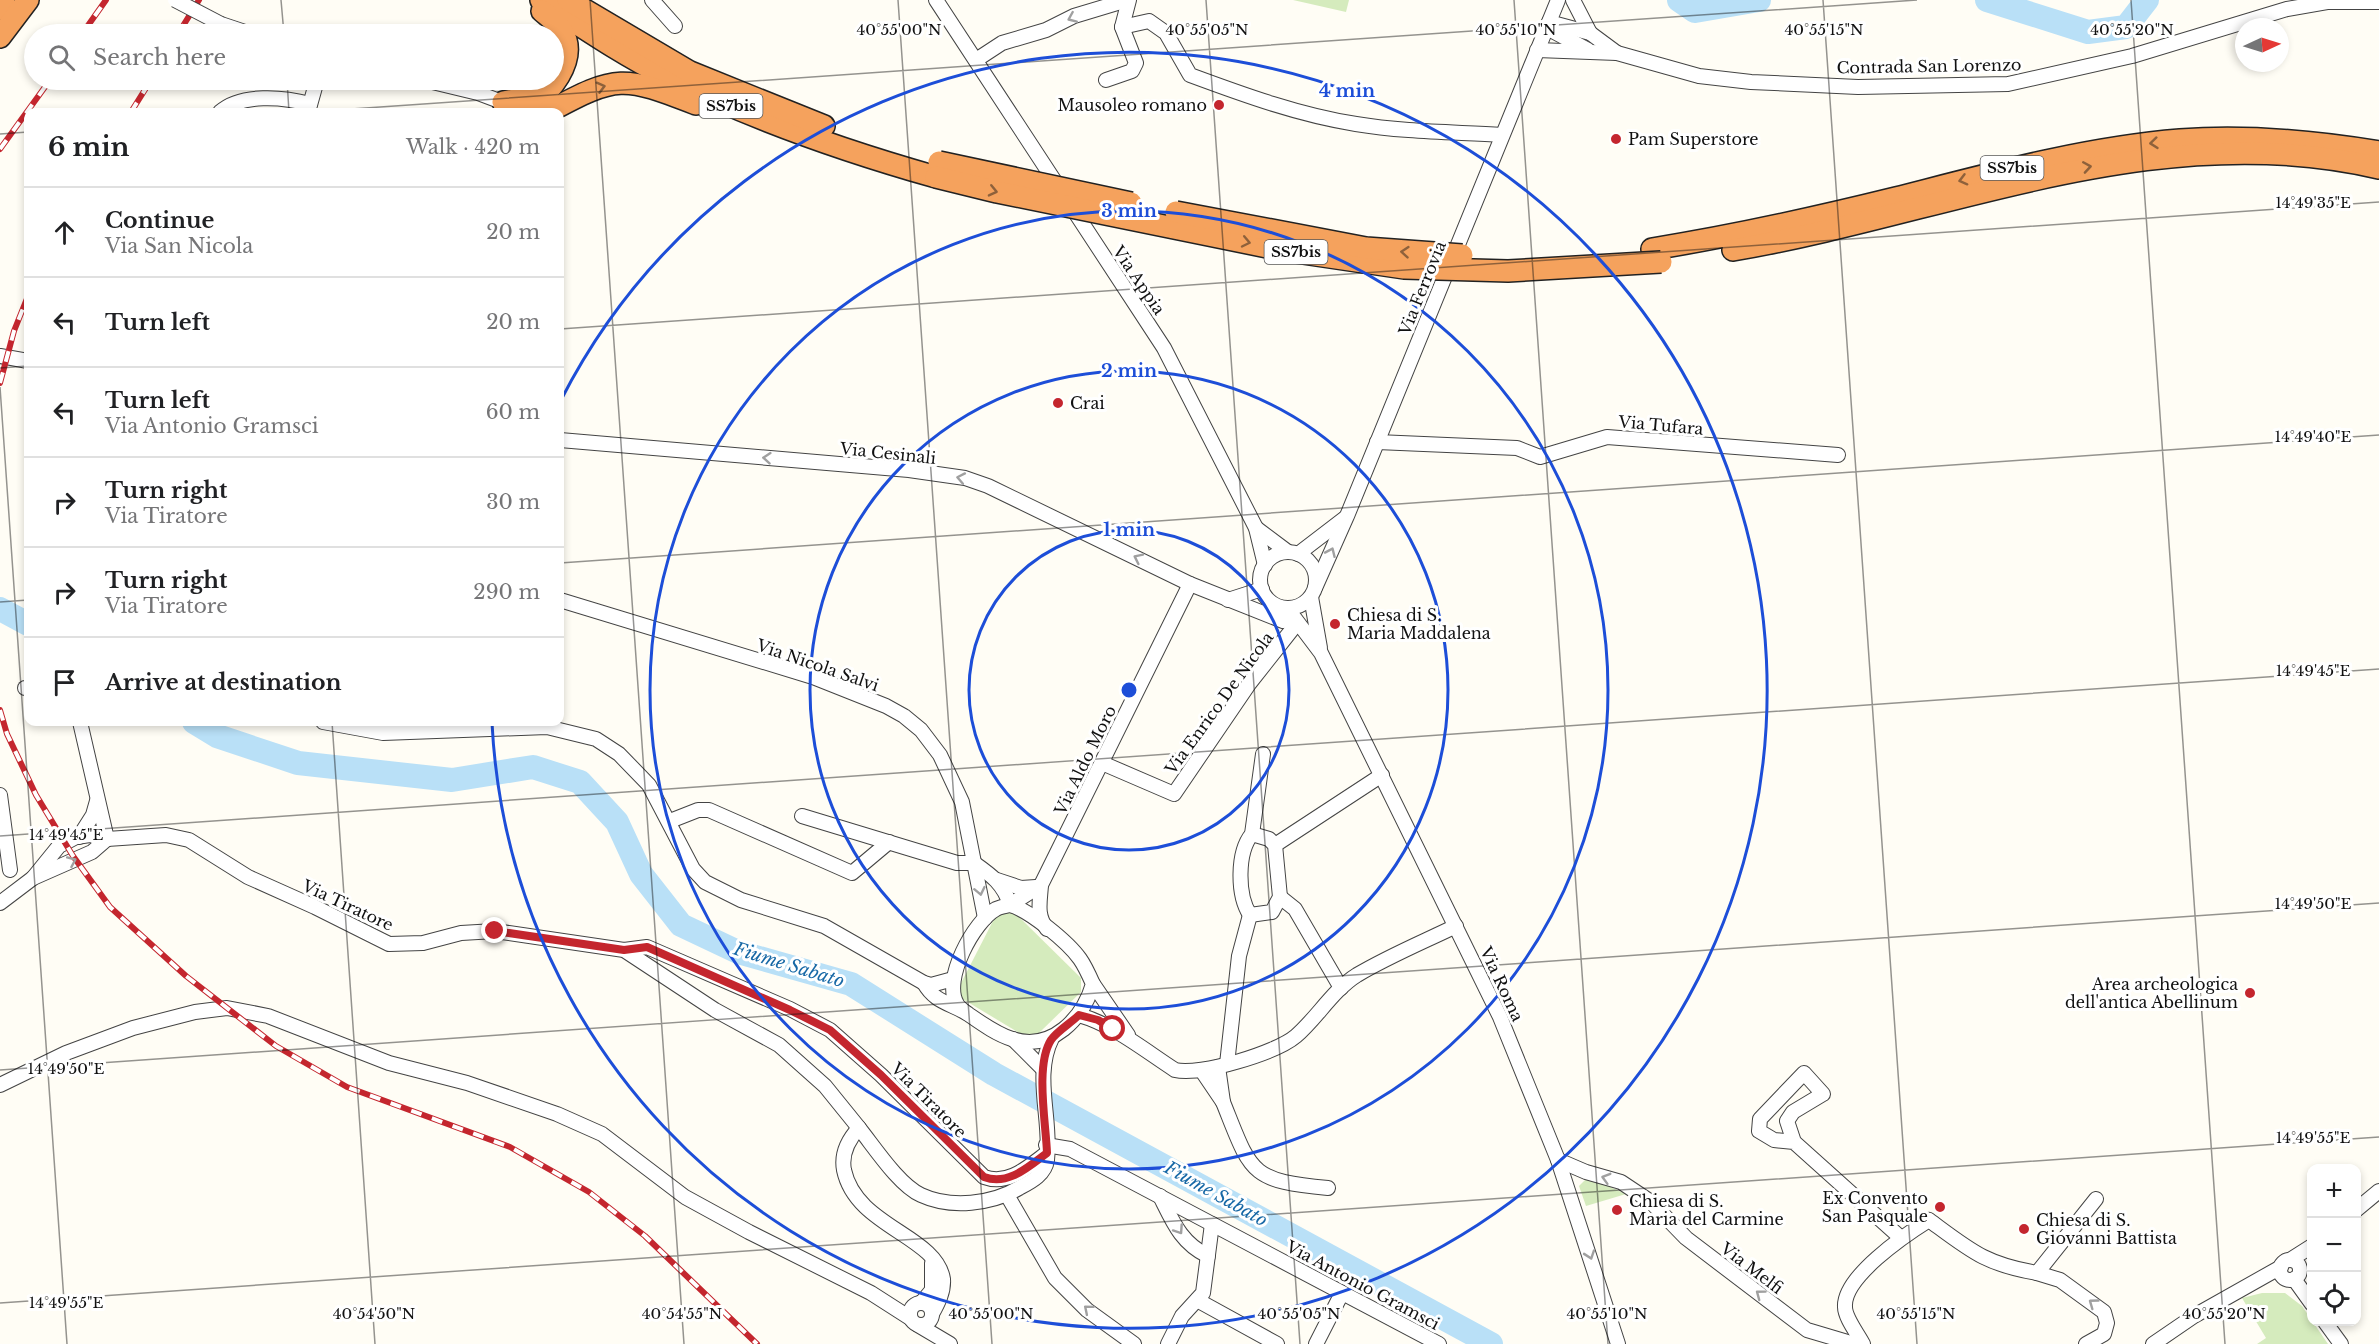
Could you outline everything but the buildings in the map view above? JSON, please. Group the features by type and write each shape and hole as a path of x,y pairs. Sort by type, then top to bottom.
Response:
{"highway":[{"path":"0,9 4,0"},
{"path":"0,37 28,0"},
{"path":"531,0 556,24"},
{"name":"SS7bis","path":"541,0 664,75 750,115 880,161 938,169 1294,236 1366,248 1439,255 1519,257 1657,255 1770,243 2028,180 2120,162 2239,152 2308,157 2379,168"},
{"name":"SS7bis","path":"568,0 690,72 938,169"},
{"path":"564,35 566,39 564,62"},
{"path":"556,108 592,89 620,82 644,84 706,108 750,115"},
{"path":"510,107 541,90"},
{"path":"531,108 547,90"},
{"name":"SS7bis","path":"1657,255 2025,165 2147,143 2254,138 2324,144 2379,152"}],"street":[{"path":"175,0 221,24"},
{"path":"652,0 675,26"},
{"name":"Via Appia","path":"936,0 1164,348 1256,528 1265,566"},
{"path":"976,60 1002,44 1046,30 1074,16 1128,0 1122,27 1136,63 1132,71 1106,80"},
{"name":"Via Ferrovia","path":"1313,592 1347,516 1558,0"},
{"name":"Contrada San Lorenzo","path":"1573,0 1590,33"},
{"name":"Contrada San Lorenzo","path":"1538,50 1595,54 1617,53 1699,76 1751,82 1858,87 2008,84 2132,56 2287,9 2327,2 2379,2"},
{"path":"1122,27 1149,21 1166,33 1190,75 1248,96 1327,119 1360,125 1502,135"},
{"path":"1548,25 1595,54"},
{"name":"Contrada San Lorenzo","path":"1548,25 1590,33 1617,53"},
{"path":"228,108 243,101 279,99 309,108 314,90"},
{"path":"456,90 510,107"},
{"path":"0,356 24,360"},
{"name":"Via Tufara","path":"1377,442 1517,448 1540,457 1607,437 1838,455"},
{"name":"Via Cesinali","path":"564,441 909,470 965,478 1038,508 1190,584 1228,600"},
{"path":"1293,553 1347,516"},
{"name":"Via Appia","path":"1256,528 1293,553"},
{"path":"1275,617 1287,608 1299,606 1313,592 1315,572 1305,558 1293,553 1279,554 1265,566 1261,573 1262,589 1271,602 1287,608"},
{"name":"Via Aldo Moro","path":"1041,885 1190,584"},
{"path":"1228,600 1262,589"},
{"name":"Via Roma","path":"1313,592 1321,653"},
{"name":"Via Roma","path":"1228,600 1275,617 1308,635"},
{"name":"Via Nicola Salvi","path":"564,601 813,677 886,706 904,716 921,730 940,755 962,802 985,918"},
{"name":"Via Roma","path":"1287,608 1293,619 1321,653 1500,1017 1558,1160 1618,1344"},
{"name":"Via Enrico De Nicola","path":"1102,763 1174,794 1249,684 1294,627"},
{"path":"0,903 33,878 92,852 107,839 82,726"},
{"path":"345,726 383,733 515,726 547,727 574,731 596,739 614,750 649,785 670,821 693,869 705,882 741,900 824,927 924,983 931,985 953,979"},
{"path":"1223,1102 1223,1065 1239,956 1250,915 1244,900 1242,858 1244,843 1252,834 1263,754"},
{"path":"1275,845 1382,775"},
{"path":"0,795 10,870"},
{"path":"33,878 59,846 79,837 93,814 98,799"},
{"path":"670,821 698,810 709,810 852,873 889,842"},
{"path":"802,816 962,864 974,863 997,880 1007,894 1010,904 1049,930 1080,958 1093,984 1135,1044"},
{"path":"1250,915 1272,912 1280,897 1275,845 1269,839 1252,834"},
{"name":"Via Tiratore","path":"79,837 90,835 107,839 166,835 189,840 248,877 389,944 423,943 461,933 495,931 624,950 647,947 830,1030 881,1075 984,1177 1000,1179 1011,1177 1047,1149"},
{"path":"997,880 1021,888 1041,885"},
{"path":"1041,885 1010,904 996,909 985,918 977,927 953,979 957,1005 975,1021 1013,1039 1043,1069"},
{"path":"1041,885 1038,907 1042,921 1049,930"},
{"path":"1280,897 1295,909 1341,988"},
{"path":"1079,1015 1098,1020 1175,1070 1202,1071 1281,1046 1295,1037 1341,988 1356,976 1456,926"},
{"name":"Via Tiratore","path":"624,950 715,1010 779,1045 825,1086 907,1185 922,1195 973,1203 1007,1195 1041,1174 1047,1162 1047,1149"},
{"path":"924,983 935,998 968,1014"},
{"path":"1047,1149 1043,1069 1046,1050 1052,1038 1079,1015 1093,984"},
{"path":"0,1085 66,1053 133,1028 195,1012 227,1008 268,1016 389,1063 467,1083 557,1114 602,1134 685,1197 871,1293 951,1344"},
{"path":"1013,1039 1052,1038"},
{"path":"1202,1071 1223,1102 1244,1154 1257,1170 1287,1185 1328,1188"},
{"path":"1794,1142 1774,1140 1759,1131 1760,1119 1804,1073 1823,1094 1793,1112 1787,1121 1794,1142 1901,1238"},
{"path":"859,1128 849,1138 845,1151 843,1163 846,1180 863,1206 920,1246 939,1267 943,1288 932,1315 926,1324 914,1321"},
{"name":"Via Antonio Gramsci","path":"1047,1149 1070,1149 1439,1344"},
{"name":"Via Melfi","path":"1558,1160 1586,1172 1621,1182 1651,1202 1686,1238 1807,1330"},
{"path":"2361,1206 2379,1191"},
{"path":"1007,1195 1055,1278 1087,1310 1134,1344"},
{"path":"1160,1196 1176,1228 1191,1248 1208,1256"},
{"path":"2037,1273 2096,1198"},
{"path":"1863,1344 1845,1308 1849,1287 1901,1238 1929,1220 1978,1256 2001,1266 2060,1280 2104,1312 2107,1323 2104,1334 2086,1344"},
{"path":"1168,1344 1182,1316 1203,1293 1212,1224"},
{"path":"2153,1344 2252,1282 2291,1271 2307,1253"},
{"path":"914,1321 910,1310 932,1290 932,1261"},
{"path":"2291,1271 2307,1296"},
{"path":"871,1293 929,1305 932,1315 951,1344"},
{"path":"1316,1344 1342,1293"},
{"path":"1197,1300 1277,1344"},
{"path":"2328,1326 2341,1344"},
{"path":"1802,1344 1807,1330 1854,1344"}],"green space":[{"path":"1293,0 1349,0 1346,12"},
{"path":"1011,909 1081,978 1081,992 1039,1033 1026,1037 961,998 960,985 993,921 1001,912"},
{"path":"1588,1177 1626,1194 1586,1206 1579,1186"},
{"path":"2262,1293 2285,1293 2302,1306 2307,1313 2307,1326 2316,1326 2328,1344 2257,1344 2266,1338 2242,1298"}],"waterway":[{"path":"1679,0 1695,11 1759,0"},
{"path":"1987,0 2088,32 2126,27 2147,0"},
{"name":"Fiume Sabato","path":"0,609 24,622"},
{"name":"Fiume Sabato","path":"201,726 217,736 298,763 452,780 533,767 580,782 617,822 641,874 681,925 738,952 851,984 994,1074 1491,1344"}],"railway":[{"path":"89,24 106,0"},
{"path":"184,24 199,0"},
{"path":"30,108 43,90"},
{"path":"134,108 145,90"},
{"path":"0,149 24,116"},
{"path":"0,383 14,331 24,306"},
{"path":"0,710 7,734 36,795 73,856 110,907 186,976 276,1046 347,1087 510,1147 589,1192 645,1236 757,1344"}],"place":[{"name":"Mausoleo romano","path":"1219,105"},
{"name":"Pam Superstore","path":"1616,139"},
{"name":"Crai","path":"1058,403"},
{"name":"Chiesa di S. Maria Maddalena","path":"1335,624"},
{"name":"Area archeologica dell'antica Abellinum","path":"2250,993"},
{"name":"Ex Convento San Pasquale","path":"1940,1207"},
{"name":"Chiesa di S. Maria del Carmine","path":"1617,1210"},
{"name":"Chiesa di S. Giovanni Battista","path":"2024,1229"}],"route":[{"path":"495,931 610,946 624,950 647,947 830,1030 881,1075 932,1129 989,1179 1011,1177 1047,1153 1043,1069 1046,1050 1052,1038 1079,1015 1098,1020 1113,1029"}]}
